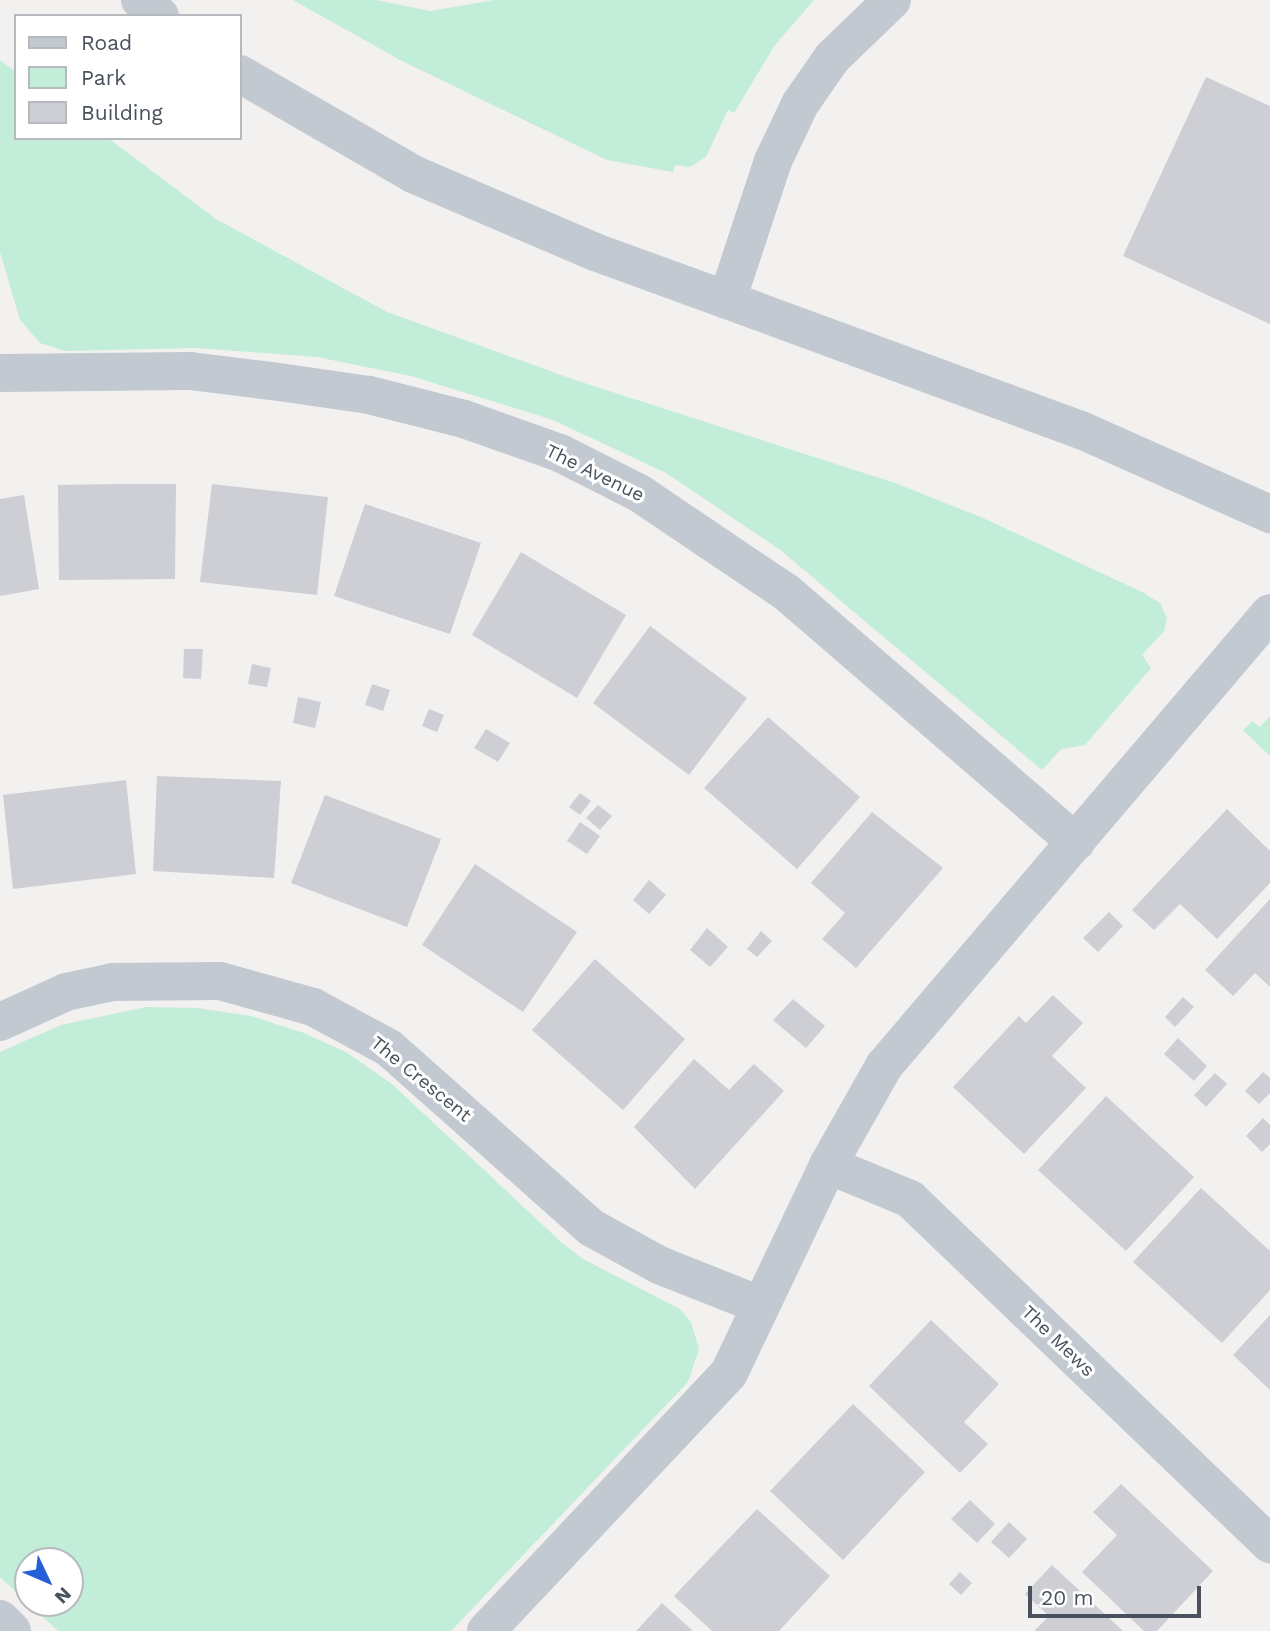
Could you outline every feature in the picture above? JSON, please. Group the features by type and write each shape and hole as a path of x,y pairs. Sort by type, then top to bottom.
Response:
{"street":[{"path":"140,0 158,14"},
{"path":"727,300 773,161 800,104 832,58 892,0"},
{"path":"242,75 413,174 595,252 1081,430 1270,514"},
{"name":"The Avenue","path":"1,365 190,371 369,395 464,419 560,453 639,493 786,592 1076,842"},
{"path":"486,1631 729,1373 828,1165 884,1066 1270,613"},
{"name":"The Crescent","path":"0,1022 66,992 113,982 219,981 313,1007 389,1048 592,1228 659,1265 760,1305"},
{"name":"The Mews","path":"828,1165 910,1199 1270,1544"},
{"path":"0,1619 12,1631"}],"green space":[{"path":"293,0 376,0 430,11 494,0 814,0 775,45 734,113 728,110 706,157 690,167 675,165 673,172 607,160 400,60"},
{"path":"0,60 14,70 14,140 111,140 216,219 387,312 578,381 895,483 983,518 1144,593 1160,603 1167,618 1164,631 1142,655 1151,668 1085,745 1061,749 1042,770 779,549 666,473 553,420 411,376 317,357 196,348 65,351 40,343 20,320 0,252"},
{"path":"1270,716 1270,756 1243,730 1252,721 1260,727"},
{"path":"146,1007 197,1008 251,1016 304,1033 346,1052 392,1084 562,1243 583,1259 680,1309 691,1322 699,1349 688,1382 451,1631 58,1631 43,1617 84,1617 84,1547 14,1547 14,1590 0,1577 0,1052 61,1025"}],"building":[{"path":"1206,77 1270,106 1270,324 1123,256"},
{"path":"176,484 175,579 59,580 58,485"},
{"path":"212,484 328,497 317,595 200,582"},
{"path":"24,495 39,589 0,596 0,499"},
{"path":"365,504 481,543 450,634 334,596"},
{"path":"521,552 626,615 577,698 472,635"},
{"path":"650,626 747,698 689,775 593,703"},
{"path":"184,649 203,649 201,679 183,678"},
{"path":"252,664 271,668 267,687 248,684"},
{"path":"372,684 390,690 383,711 365,705"},
{"path":"298,697 321,702 315,728 293,723"},
{"path":"429,709 444,715 437,732 422,726"},
{"path":"768,717 860,797 797,869 704,788"},
{"path":"486,729 510,743 498,762 474,748"},
{"path":"157,776 281,781 274,878 153,871"},
{"path":"126,780 136,874 13,889 3,795"},
{"path":"580,793 591,801 580,815 569,807"},
{"path":"325,795 441,839 407,927 291,883"},
{"path":"598,805 612,816 600,830 586,818"},
{"path":"1227,809 1270,851 1270,883 1217,939 1180,904 1154,930 1132,910"},
{"path":"872,812 943,868 856,968 822,939 845,913 811,883"},
{"path":"580,822 600,836 587,854 567,841"},
{"path":"475,864 577,932 523,1012 422,945"},
{"path":"649,880 666,895 649,914 633,900"},
{"path":"1270,899 1270,987 1255,973 1233,996 1205,970"},
{"path":"1109,912 1123,926 1098,952 1083,938"},
{"path":"707,928 728,947 710,967 690,950"},
{"path":"761,931 772,941 757,957 747,949"},
{"path":"595,959 685,1039 623,1110 532,1030"},
{"path":"1053,995 1083,1023 1052,1056 1086,1088 1024,1154 953,1087 1019,1016 1026,1023"},
{"path":"1183,997 1194,1007 1175,1027 1165,1017"},
{"path":"793,999 825,1026 806,1048 773,1020"},
{"path":"1178,1038 1207,1066 1194,1081 1164,1054"},
{"path":"694,1059 729,1090 754,1064 784,1091 695,1189 634,1127"},
{"path":"1263,1072 1270,1078 1270,1093 1259,1104 1245,1091"},
{"path":"1215,1073 1227,1084 1206,1107 1194,1095"},
{"path":"1106,1096 1194,1177 1126,1251 1038,1170"},
{"path":"1263,1118 1270,1125 1270,1144 1262,1152 1246,1136"},
{"path":"1201,1188 1270,1251 1270,1290 1222,1343 1133,1262"},
{"path":"1270,1315 1270,1390 1233,1355"},
{"path":"931,1320 999,1384 964,1422 988,1444 960,1473 869,1386"},
{"path":"853,1404 925,1472 843,1560 770,1491"},
{"path":"1121,1484 1213,1571 1157,1631 1144,1631 1082,1572 1117,1535 1093,1512"},
{"path":"970,1500 995,1524 977,1543 951,1519"},
{"path":"757,1509 830,1576 779,1631 712,1631 674,1596"},
{"path":"1009,1522 1027,1539 1009,1558 991,1542"},
{"path":"1052,1565 1123,1631 1034,1631 1049,1616 1025,1594"},
{"path":"960,1572 972,1583 961,1595 949,1584"},
{"path":"662,1603 693,1631 636,1631"}]}
